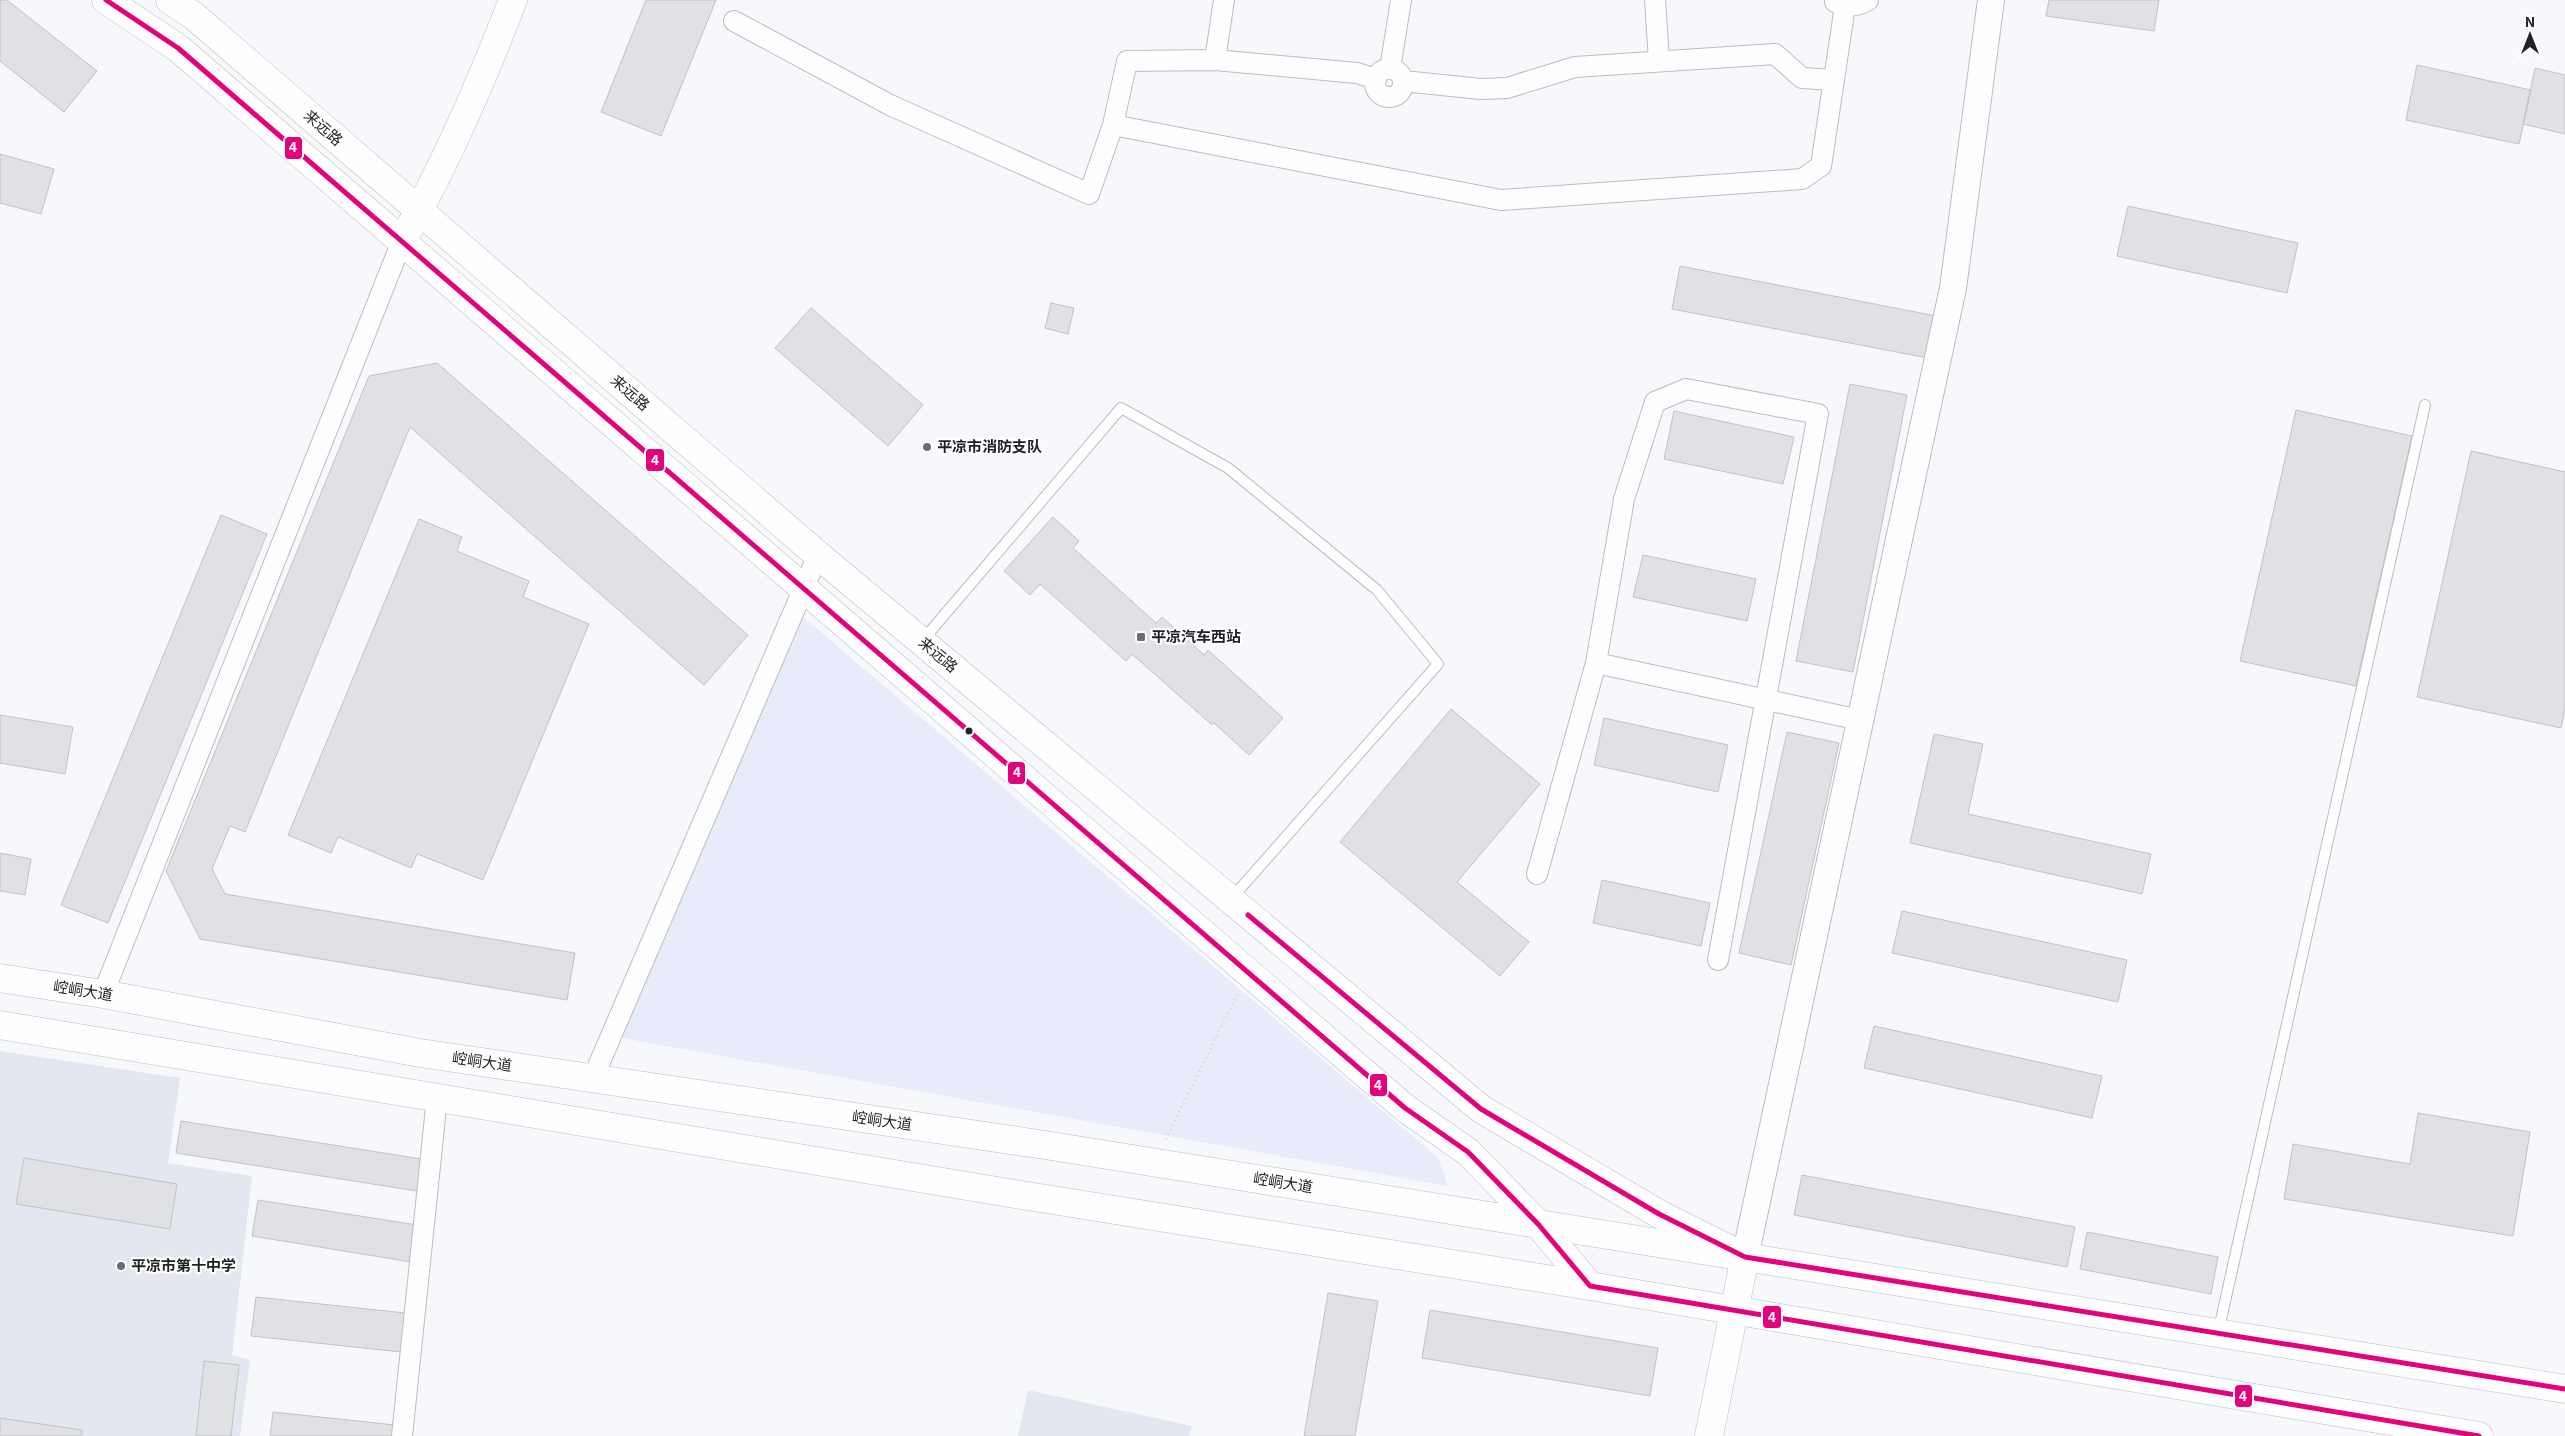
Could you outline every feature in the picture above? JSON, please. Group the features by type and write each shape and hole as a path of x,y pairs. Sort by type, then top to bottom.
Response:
{"main road":[{"path":"106,0 178,48 1404,1108 1468,1152 1538,1224 1590,1286"},
{"name":"来远路","path":"170,0 194,16 818,555 1481,1109 1659,1214 1745,1257"},
{"path":"402,241 419,211 480,84 513,0"},
{"name":"崆峒大道","path":"0,978 103,994 420,1053 1154,1162 2565,1390"},
{"path":"0,1025 1015,1194 1590,1286 2479,1436"},
{"path":"1709,1436 1745,1257"}],"street":[{"path":"1215,60 1224,0"},
{"path":"1390,76 1401,0"},
{"path":"1655,0 1659,61"},
{"path":"1113,125 1500,200 1802,179 1821,166 1834,80 1839,3 1854,6 1868,0"},
{"path":"1745,1257 1953,288 1991,0"},
{"path":"734,21 890,105 1089,194 1113,125 1127,61 1215,60 1390,76 1481,89 1507,88 1575,67 1775,54 1802,78 1834,80"},
{"path":"103,994 402,241"},
{"path":"1537,874 1596,662 1624,499 1655,402 1686,389 1818,414 1718,960"},
{"path":"593,1078 818,555"},
{"path":"1596,662 1860,720"},
{"path":"402,1436 437,1098"}],"lane":[{"path":"2218,1334 2425,405"},
{"path":"921,641 1121,408 1228,468 1377,590 1438,664 1230,900"}],"path":[{"path":"1154,1162 1248,972"}],"shaded area":[{"path":"803,617 1438,1158 1448,1186 611,1036"},
{"name":"平凉市第十中学","path":"0,1051 180,1078 168,1163 252,1176 232,1355 250,1360 240,1436 0,1436"},
{"path":"1028,1390 1192,1426 1189,1436 1018,1436"}],"building":[{"path":"0,0 7,0 97,71 64,112 0,61"},
{"path":"646,0 716,0 661,136 601,112"},
{"path":"2049,0 2159,0 2154,31 2046,16"},
{"path":"2417,65 2531,90 2519,144 2406,120"},
{"path":"2535,68 2565,75 2565,134 2523,124"},
{"path":"0,154 54,169 41,214 0,203"},
{"path":"2128,206 2298,243 2287,293 2117,256"},
{"path":"1680,266 1936,316 1928,358 1672,309"},
{"path":"1051,303 1074,308 1068,334 1045,328"},
{"path":"811,308 923,405 888,446 775,348"},
{"path":"437,363 748,635 704,685 410,427 245,832 230,826 212,869 225,894 575,953 567,1000 200,939 166,871 369,376"},
{"path":"1850,384 1907,395 1853,672 1796,661"},
{"path":"2296,410 2412,436 2356,686 2240,661"},
{"path":"1674,411 1794,437 1783,484 1664,459"},
{"path":"2471,451 2565,472 2565,709 2561,728 2417,697"},
{"path":"221,515 267,534 108,923 61,905"},
{"name":"平凉汽车西站","path":"1053,517 1079,541 1073,548 1156,623 1162,617 1204,655 1208,650 1283,718 1249,755 1132,654 1126,661 1040,584 1030,595 1004,571"},
{"path":"419,519 462,537 457,551 529,581 523,597 589,624 483,880 417,854 411,868 338,837 331,853 288,835"},
{"path":"1643,555 1756,579 1747,621 1633,597"},
{"path":"1451,709 1540,784 1457,882 1529,942 1500,976 1340,842"},
{"path":"0,715 73,727 65,774 0,763"},
{"path":"1604,718 1728,745 1718,792 1594,765"},
{"path":"1787,732 1839,743 1791,965 1739,953"},
{"path":"1934,734 1983,744 1968,814 2151,854 2142,894 1910,843"},
{"path":"0,853 31,859 25,895 0,891"},
{"path":"1602,880 1710,903 1701,946 1593,923"},
{"path":"1902,911 2127,960 2118,1002 1892,953"},
{"path":"1874,1026 2102,1076 2092,1118 1864,1068"},
{"path":"2418,1113 2530,1132 2513,1236 2284,1199 2293,1144 2410,1164"},
{"path":"181,1121 428,1160 423,1192 176,1153"},
{"path":"24,1158 177,1184 170,1229 16,1204"},
{"path":"1802,1175 2075,1227 2067,1267 1794,1215"},
{"path":"258,1200 417,1225 411,1262 252,1236"},
{"path":"2087,1232 2218,1257 2211,1294 2080,1269"},
{"path":"1328,1293 1378,1301 1355,1436 1304,1436"},
{"path":"256,1297 405,1313 401,1352 251,1336"},
{"path":"1430,1310 1658,1348 1650,1396 1422,1358"},
{"path":"204,1361 239,1365 231,1436 196,1436"},
{"path":"273,1412 395,1425 393,1436 270,1436"},
{"path":"0,1418 82,1430 81,1436 0,1436"}],"transit line":[{"name":"4","path":"106,0 178,48 1405,1108 1468,1152 1538,1224 1590,1286 2479,1436"},
{"name":"4","path":"1248,915 1481,1109 1659,1214 1745,1257 2565,1389"}],"place":[{"name":"平凉市消防支队","path":"927,447"},
{"name":"平凉汽车西站","path":"1141,637"},
{"name":"平凉市第十中学","path":"121,1266"}]}
